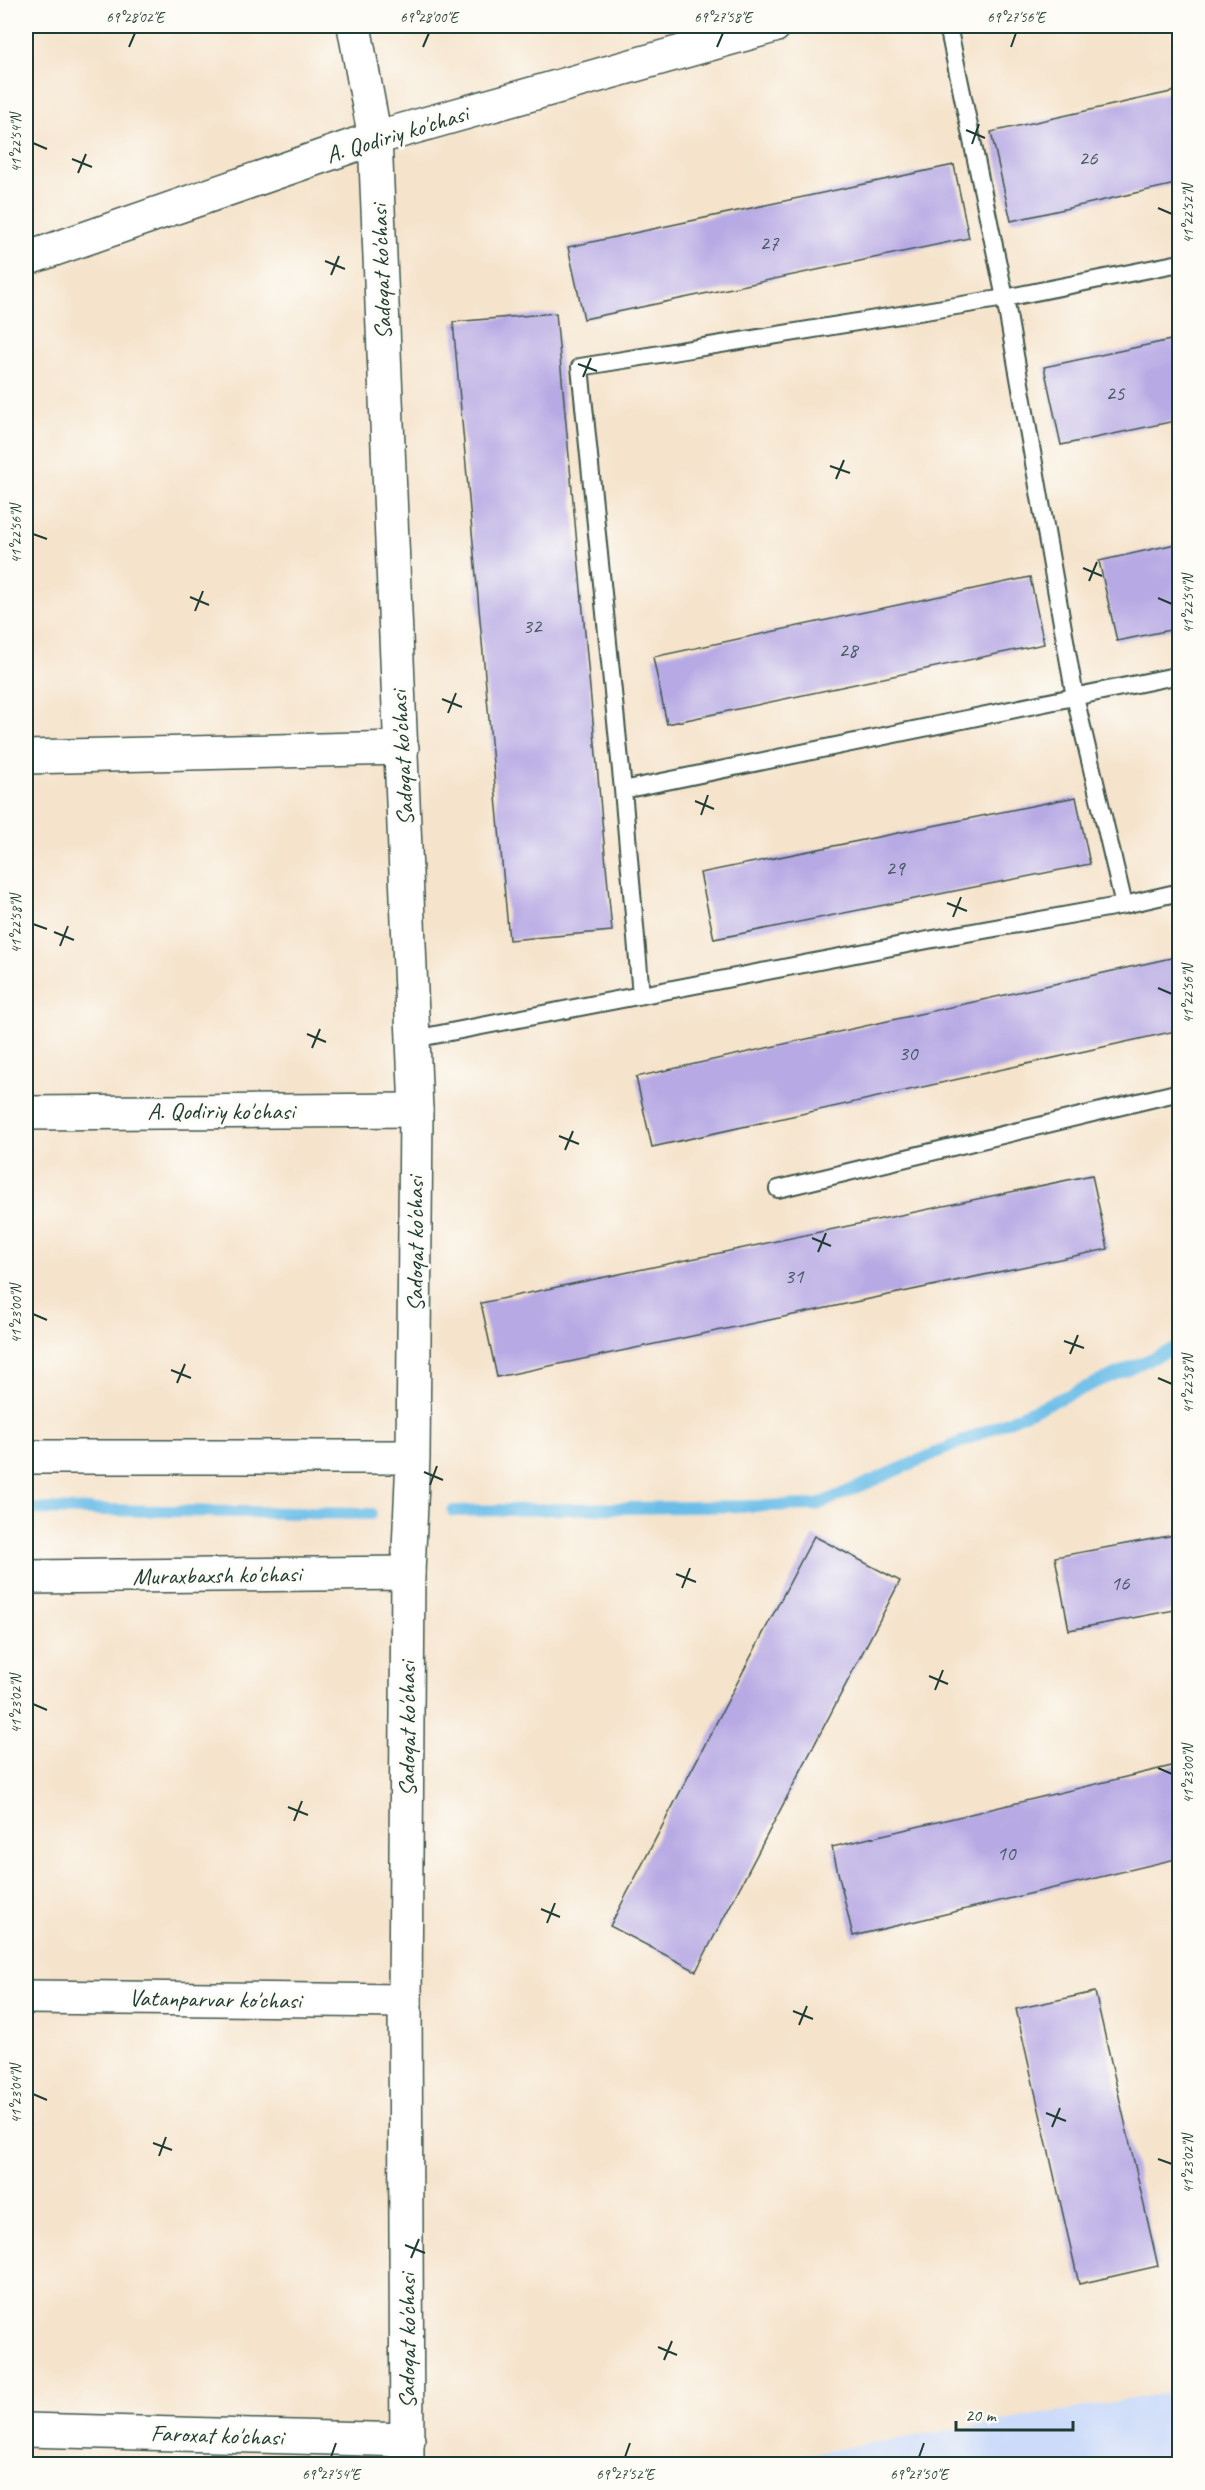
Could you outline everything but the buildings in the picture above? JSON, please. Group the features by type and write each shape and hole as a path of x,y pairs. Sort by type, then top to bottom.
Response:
{"street":[{"name":"Sadoqat ko'chasi","path":"354,26 375,138 416,1110 413,1457 408,1573 405,2001 408,2452"},
{"name":"A. Qodiriy ko'chasi","path":"26,259 375,138 774,26"},
{"path":"26,756 402,748"},
{"name":"A. Qodiriy ko'chasi","path":"26,1113 416,1110"},
{"path":"26,1457 413,1457"},
{"name":"Muraxbaxsh ko'chasi","path":"26,1577 408,1573"},
{"name":"Vatanparvar ko'chasi","path":"26,1997 405,2001"},
{"name":"Faroxat ko'chasi","path":"26,2430 408,2452"}],"lane":[{"path":"948,26 1005,298 1075,697 1124,905"},
{"path":"641,995 623,790 580,367 1005,298 1179,263"},
{"path":"623,790 1179,675"},
{"path":"414,1039 916,942 1124,905 1179,892"},
{"path":"778,1189 1179,1092"}],"shaded area":[{"path":"1179,2391 1179,2464 781,2464 779,2459"}],"waterway":[{"path":"453,1511 817,1505 1180,1346"},
{"path":"26,1509 371,1514"}]}
